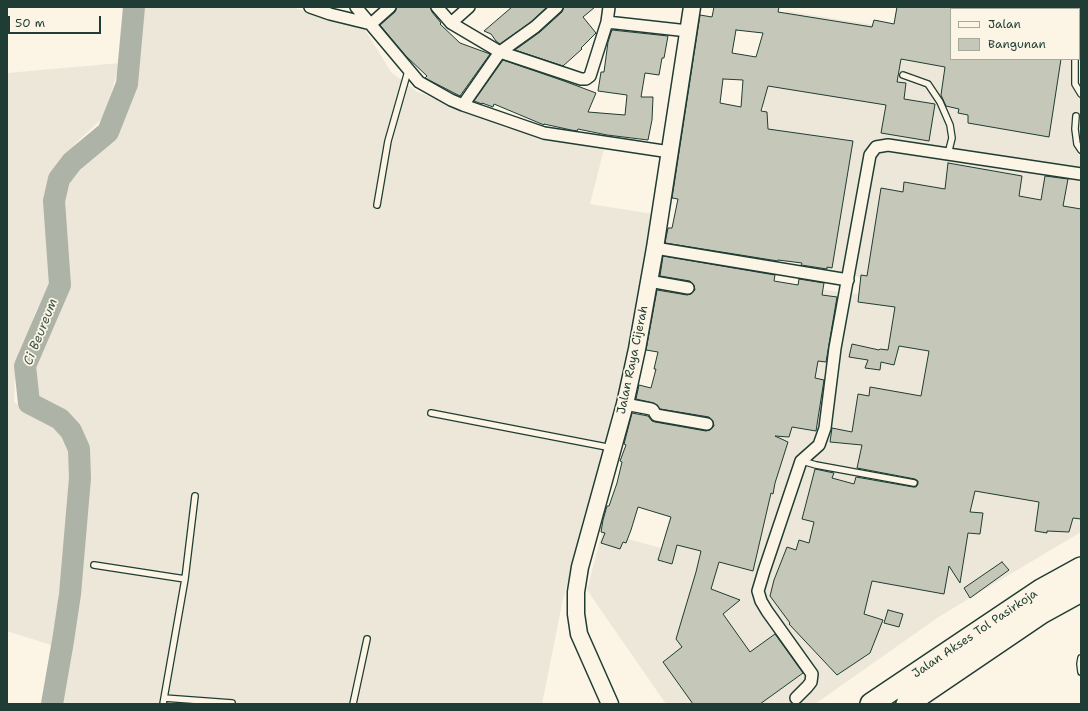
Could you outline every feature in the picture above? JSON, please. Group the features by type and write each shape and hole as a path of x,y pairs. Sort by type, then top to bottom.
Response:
{"highway":[{"name":"Jalan Akses Tol Pasirkoja","path":"871,704 1041,590 1081,568"},
{"name":"Jalan Akses Tol Pasirkoja","path":"907,704 1041,613 1081,591"}],"main road":[{"name":"Jalan Raya Cijerah","path":"610,704 579,634 576,614 576,592 580,567 625,404 656,248 692,7"}],"street":[{"path":"310,7 330,14 371,24"},
{"path":"356,7 419,82 463,105 544,133 670,152"},
{"path":"371,24 390,7"},
{"path":"437,7 451,23 500,52 581,79 586,79 590,76 608,22 610,7"},
{"path":"451,23 470,7"},
{"path":"463,105 500,52 535,27 558,7"},
{"path":"608,22 688,31"},
{"path":"796,698 808,687 811,682 812,674 761,601 758,591 801,461 819,445 825,428 835,348 848,280 864,179 870,155 876,147 888,145 1081,174"},
{"path":"656,248 848,280"},
{"path":"649,281 688,288"},
{"path":"625,404 651,409 656,415 707,424"}],"lane":[{"path":"1075,60 1075,84 1081,94"},
{"path":"377,205 388,141 408,70"},
{"path":"903,75 928,84 940,102 950,125 952,138 948,154"},
{"path":"1076,116 1075,129 1077,144 1081,150"},
{"path":"431,413 614,448"},
{"path":"801,461 914,484"},
{"path":"195,496 185,580 164,701 232,703"},
{"path":"94,565 185,580"},
{"path":"353,704 368,638"},
{"path":"1081,658 1081,672"}],"shaded area":[{"path":"138,7 291,7 364,28 391,72 416,91 506,128 604,149 590,204 653,214 634,341 563,599 542,704 58,703 86,456 74,423 36,397 30,379 34,358 45,329 65,285 60,228 64,189 71,174 106,141 131,88"},
{"path":"896,7 1081,7 1081,532 940,616 815,704 666,704 587,590 602,532 661,548 695,427 749,439 789,286 858,294 862,278 751,250 768,136 763,104 786,11 893,28"},
{"path":"120,63 104,117 76,143 60,166 46,200 51,280 36,311 15,374 14,402 50,424 67,441 72,457 54,646 7,631 7,73"}],"building":[{"path":"397,7 430,7 441,23 440,24 460,43 490,54 460,96 425,78 427,76 406,56 380,25 395,12"},
{"path":"512,7 547,7 531,22 500,44 491,34 484,31"},
{"path":"564,7 595,7 583,17 596,33 581,48 582,49 563,66 515,50 540,32 562,12"},
{"path":"714,7 779,7 778,12 872,27 874,20 894,24 897,7 951,7 950,60 1061,60 1049,137 968,123 968,115 958,113 959,109 946,106 941,95 945,67 901,59 897,82 906,83 904,99 935,104 929,141 881,133 886,105 768,86 761,111 767,112 768,129 853,141 832,268 827,267 827,269 801,265 802,263 778,261 665,243 668,228 672,228 678,199 672,198 700,15 712,17","holes":["736,30 763,33 756,57 732,53","723,79 743,80 741,107 720,103"]},
{"path":"612,30 668,36 659,75 645,73 641,97 653,97 652,120 648,140 607,135 578,129 577,131 544,125 494,104 493,107 474,101 503,60 596,93 588,112 625,115 627,95 598,91 601,72 604,72 608,42"},
{"path":"948,163 1022,176 1019,196 1041,200 1045,176 1068,179 1063,206 1081,209 1081,519 1073,518 1069,532 1047,531 1047,533 1035,531 1039,502 975,491 970,512 983,513 980,534 968,533 960,583 949,566 944,594 872,581 864,614 883,620 870,653 837,675 789,624 790,623 770,596 774,580 787,547 796,550 799,540 809,543 814,522 802,519 815,469 834,473 832,478 854,484 856,477 913,487 916,487 918,484 918,481 915,479 857,468 862,445 830,442 832,428 852,432 858,394 869,396 870,387 921,396 929,351 899,346 894,365 881,362 880,370 865,368 868,360 849,357 852,344 879,350 888,350 895,307 858,302 861,275 867,276 881,188 903,192 904,182 945,189"},
{"path":"663,256 775,275 774,281 798,285 799,279 824,283 822,295 837,297 826,362 818,361 815,378 824,380 816,431 792,427 789,437 775,436 788,442 773,494 771,493 753,571 719,562 711,589 740,600 723,614 750,652 775,634 803,673 760,704 693,704 663,662 682,647 676,639 701,551 677,545 672,564 658,560 671,517 638,507 626,543 623,542 620,549 601,543 605,533 601,532 603,520 607,506 609,506 617,483 622,462 620,461 626,445 624,444 632,413 648,416 655,422 706,431 710,430 714,426 713,421 709,417 660,409 654,403 636,399 639,385 651,388 656,369 654,369 658,352 646,350 657,290 687,295 691,294 695,290 694,285 690,281 660,276"},
{"path":"1002,562 1009,570 970,598 964,588"},
{"path":"888,610 903,614 899,627 884,623"}],"waterway":[{"name":"Ci Beureum","path":"52,704 70,594 80,478 79,449 71,431 60,419 29,403 25,366 60,285 54,201 59,179 72,162 108,132 127,84 134,7"}]}
